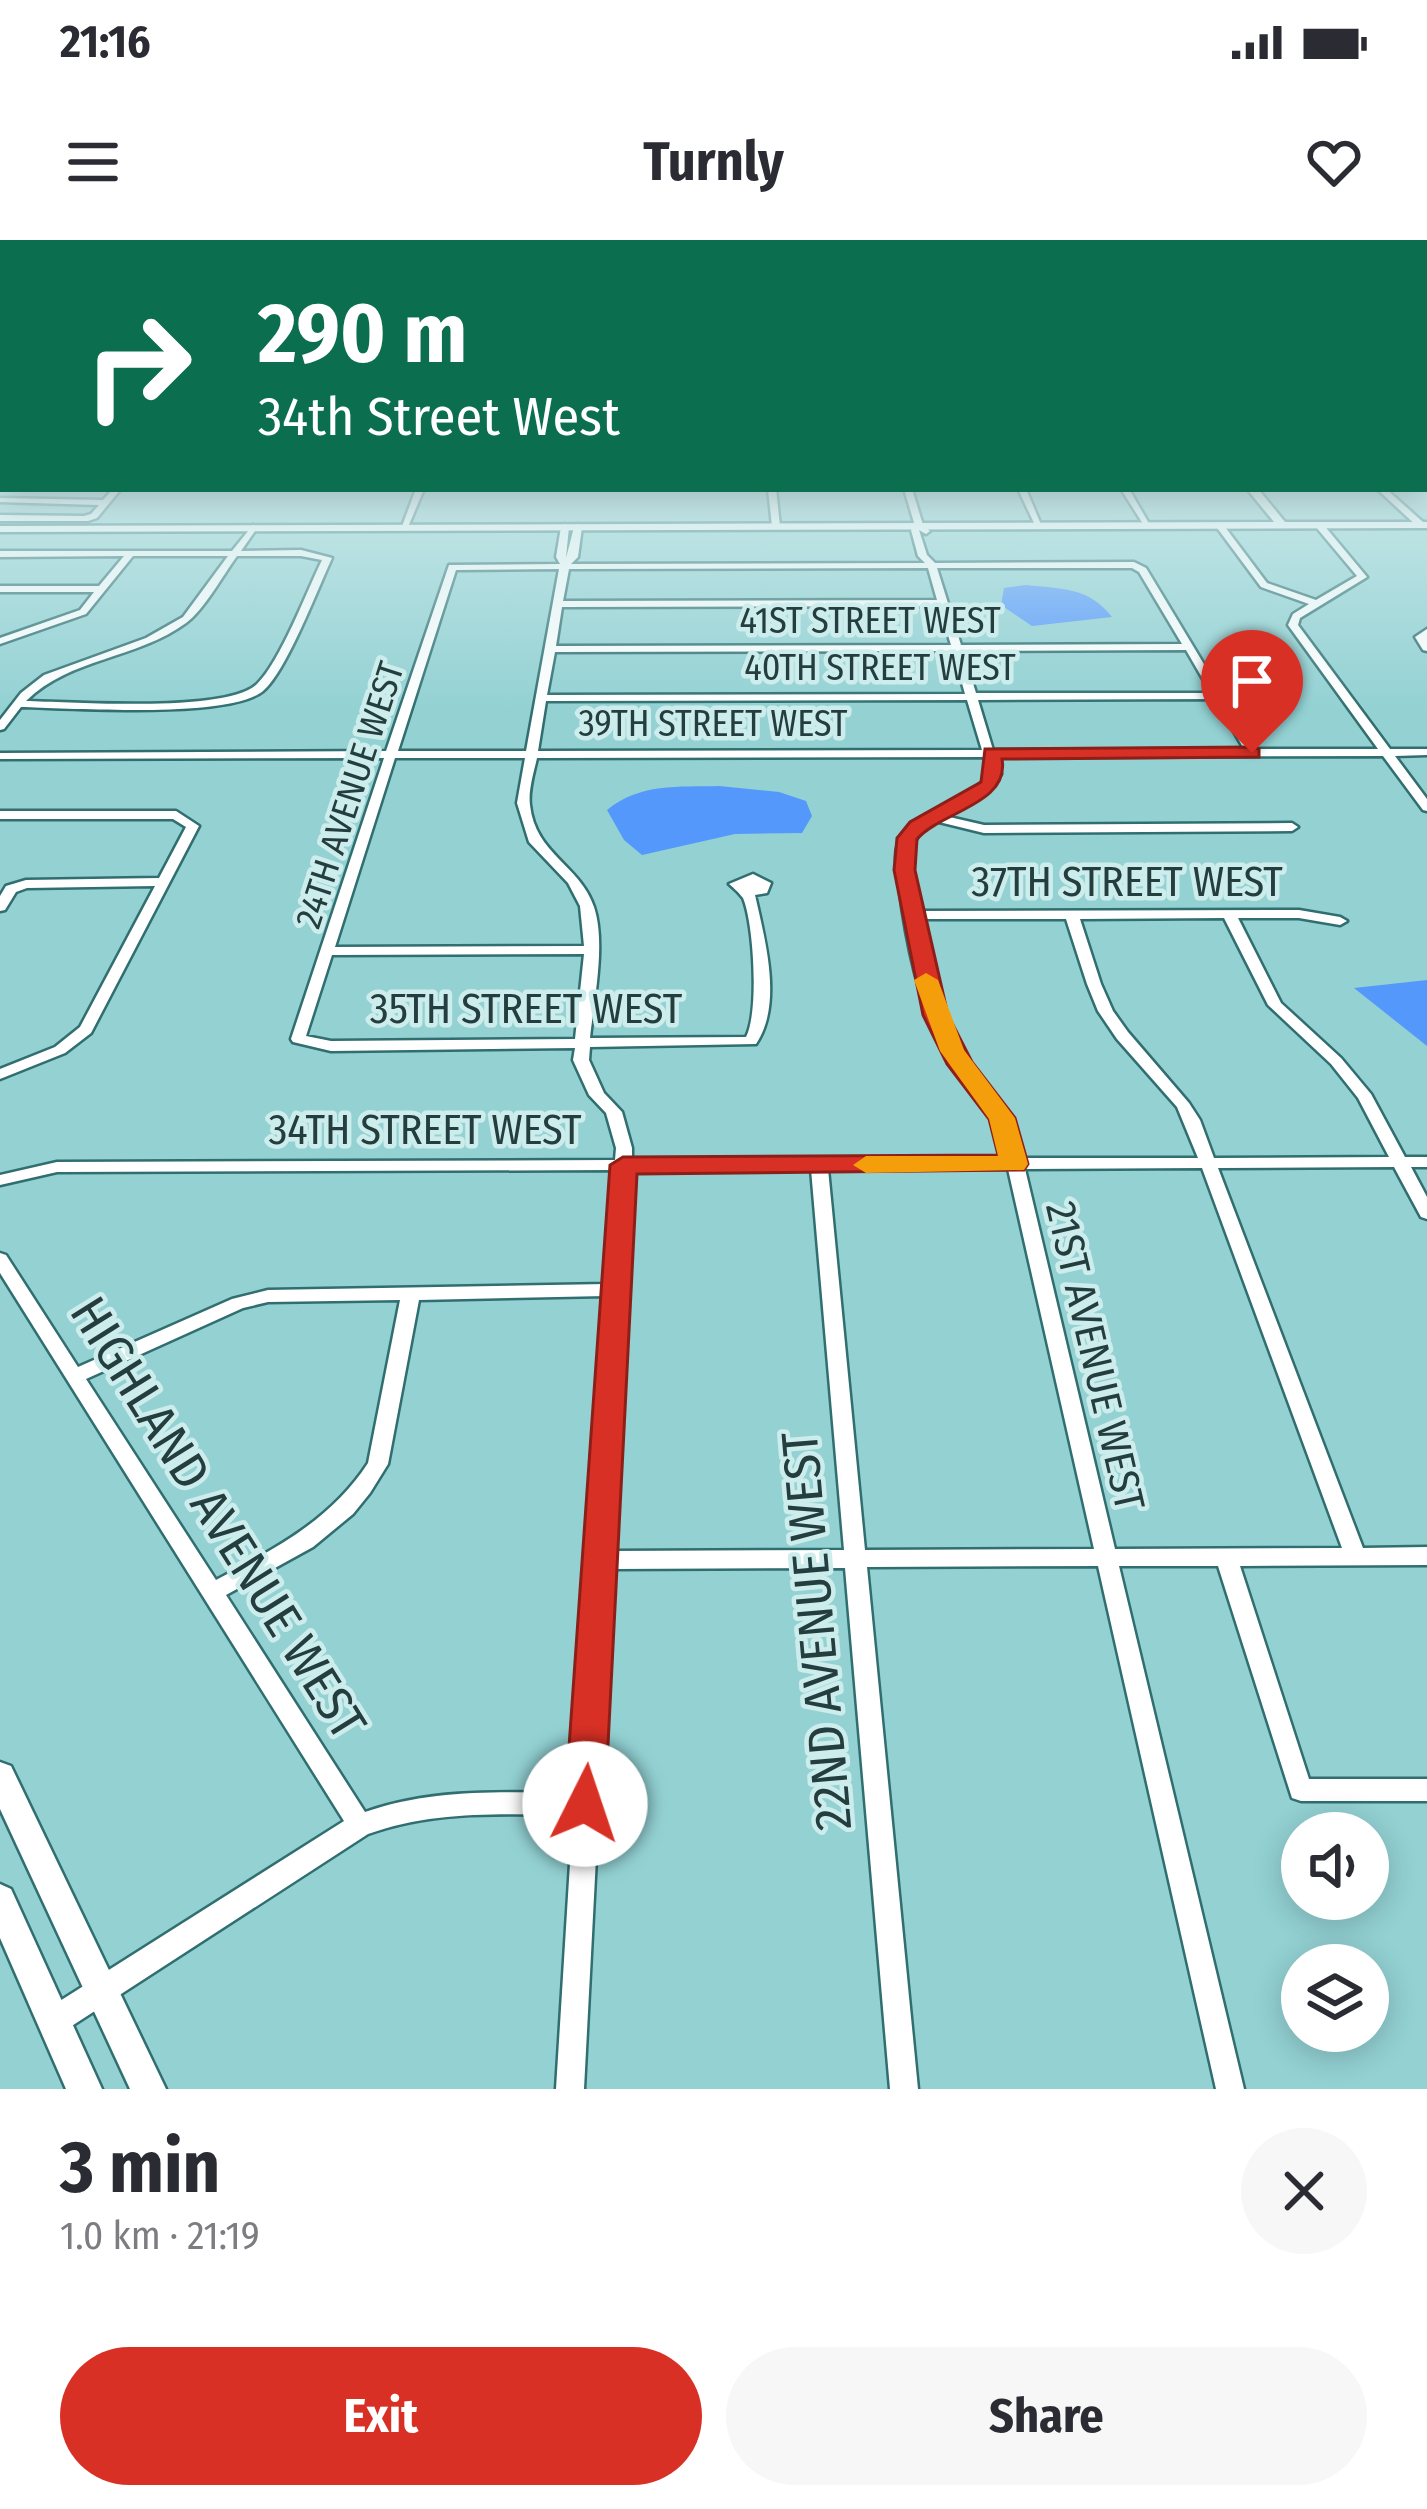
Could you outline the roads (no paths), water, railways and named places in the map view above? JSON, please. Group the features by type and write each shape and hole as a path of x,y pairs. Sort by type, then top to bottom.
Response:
{"street":[{"path":"0,727 48,677 180,624 242,539"},
{"path":"570,2089 623,1165 620,1124 586,1076 582,1045 590,917 582,894 535,842 526,825 523,802 566,564 573,557 572,539"},
{"path":"918,539 923,556 931,563 995,774 989,786 932,817"},
{"path":"1230,539 1264,585 1318,604"},
{"path":"1330,539 1362,577 1296,616 1293,625 1427,807"},
{"path":"0,640 78,615 131,553"},
{"path":"0,554 323,554 327,559 267,679 244,697 202,704 18,704"},
{"path":"566,564 1133,565 1143,570 1252,753"},
{"name":"24TH AVENUE WEST","path":"302,1042 299,1032 331,951 453,576 451,568 566,564"},
{"path":"0,590 103,590"},
{"path":"559,604 943,603"},
{"path":"1427,632 1420,637 1427,648"},
{"name":"41ST STREET WEST","path":"551,649 1190,647"},
{"name":"40TH STREET WEST","path":"542,698 1218,696"},
{"name":"39TH STREET WEST","path":"0,756 1427,752"},
{"path":"0,815 176,814 193,826 86,1030 60,1050 0,1074"},
{"path":"932,817 984,829 1292,827"},
{"name":"21ST AVENUE WEST","path":"932,817 918,826 903,848 940,1027 960,1064 1002,1118 1230,2089"},
{"path":"0,907 14,887 165,881"},
{"name":"35TH STREET WEST","path":"302,1042 331,1046 751,1041 762,1025 757,934 748,893"},
{"path":"1229,914 1275,1005 1350,1077 1427,1213"},
{"name":"37TH STREET WEST","path":"914,915 1299,914 1340,922"},
{"path":"1072,915 1103,1006 1134,1050 1181,1100 1356,1556"},
{"path":"331,951 591,950"},
{"name":"34TH STREET WEST","path":"0,1180 57,1167 1427,1162"},
{"name":"22ND AVENUE WEST","path":"819,1165 904,2089"},
{"name":"HIGHLAND AVENUE WEST","path":"0,1259 360,1825"},
{"path":"75,1376 238,1303 268,1296 615,1290"},
{"path":"212,1592 316,1537 368,1482 378,1464 411,1292"},
{"path":"601,1560 1427,1556"},
{"path":"1227,1558 1300,1790 1427,1790"},
{"path":"0,1776 148,2089"},
{"path":"54,2020 360,1825 393,1811 421,1806 585,1804"},
{"path":"0,1900 84,2089"}],"water":[{"path":"1026,585 1084,595 1112,617 1032,626 1001,605 1004,588"},
{"path":"719,786 779,792 806,801 812,816 802,833 735,834 642,855 624,840 607,810 646,791"},
{"path":"1427,980 1427,1046 1354,988"}]}
